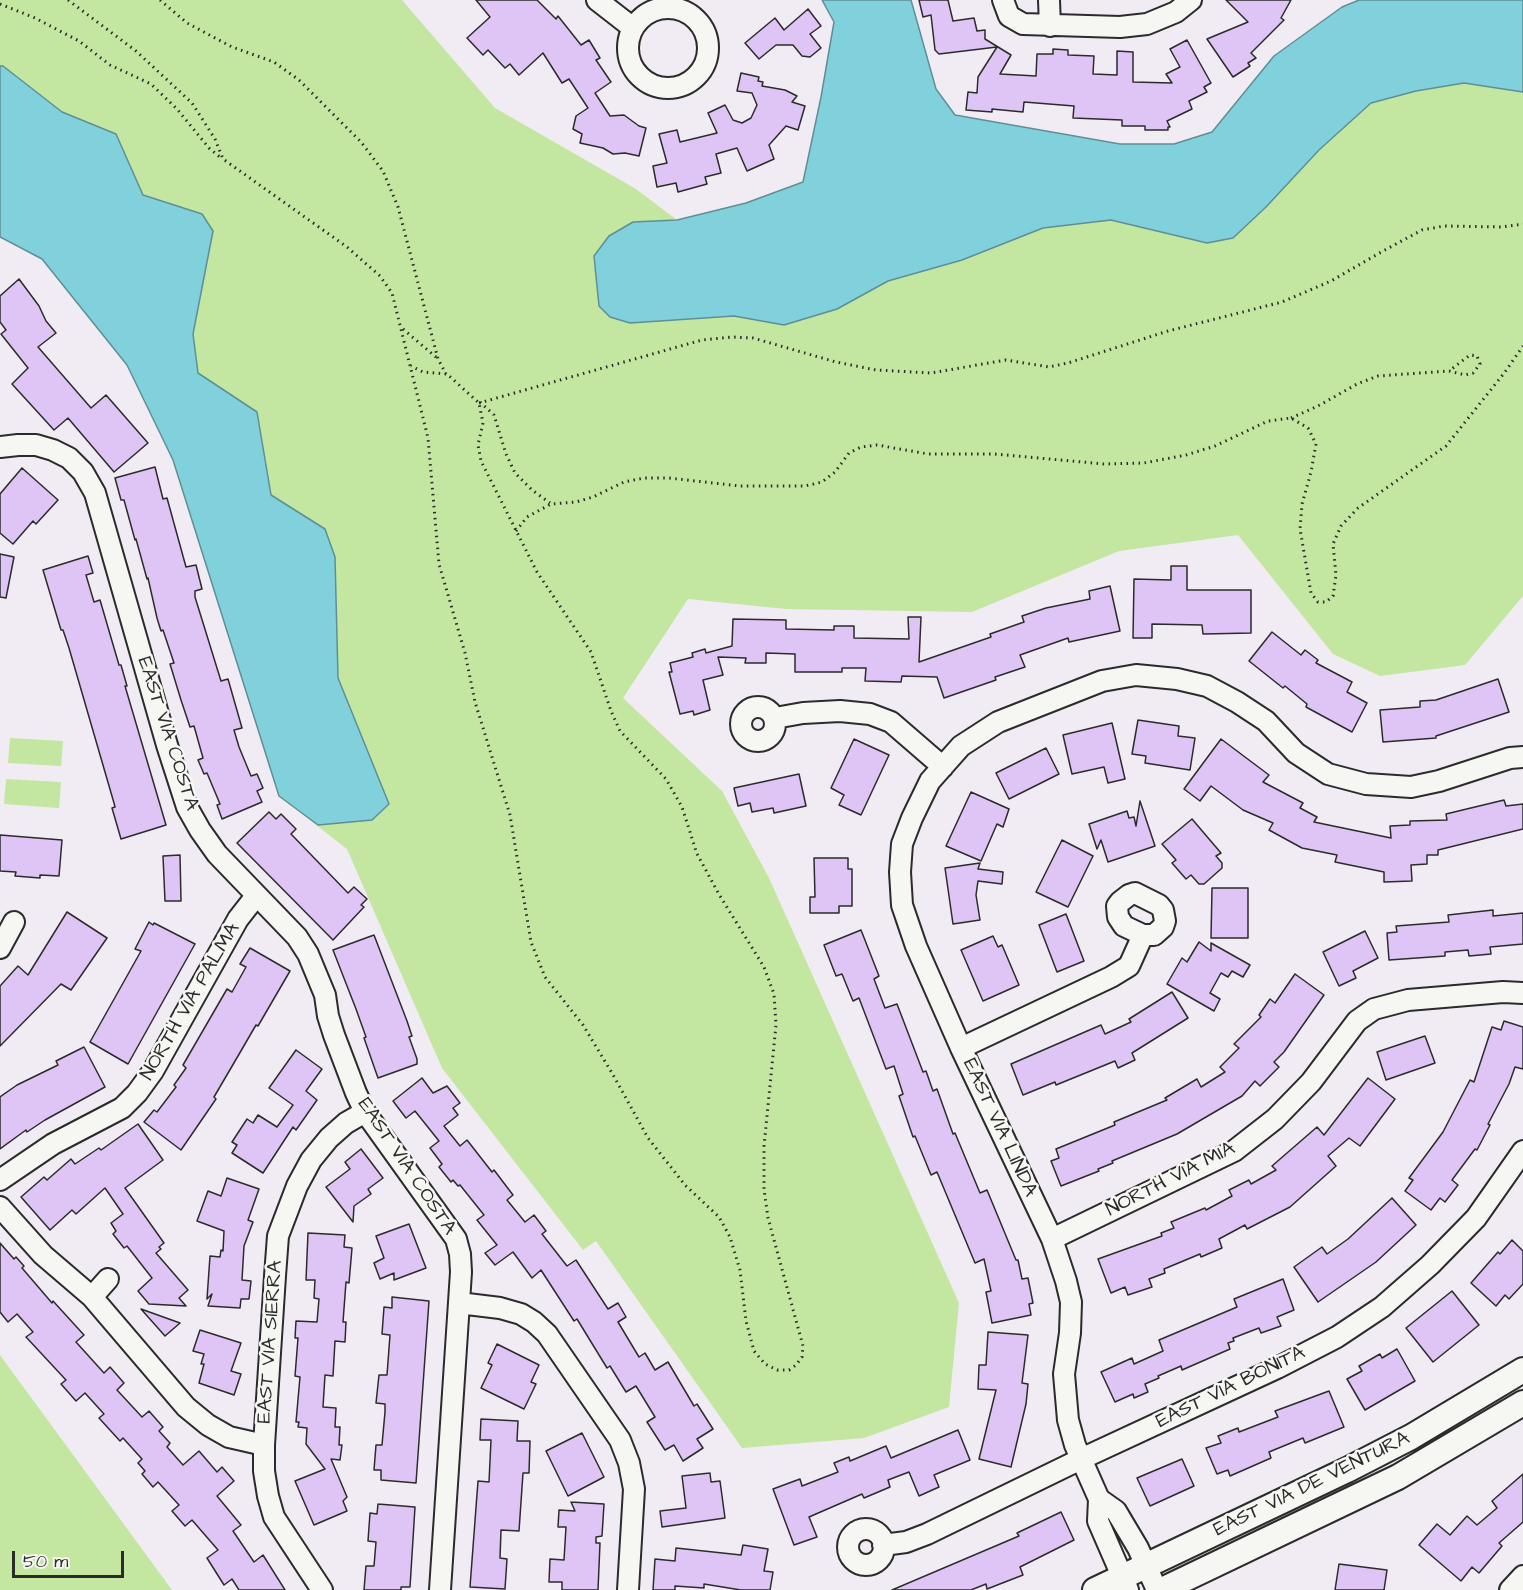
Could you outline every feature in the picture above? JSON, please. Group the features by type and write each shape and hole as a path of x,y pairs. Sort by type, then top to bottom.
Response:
{"main road":[{"name":"EAST VIA DE VENTURA","path":"1095,1590 1125,1584 1147,1566 1295,1496 1411,1437 1523,1370"},
{"name":"EAST VIA DE VENTURA","path":"1162,1590 1398,1477 1523,1403"}],"street":[{"path":"597,0 633,28"},
{"path":"1002,0 1009,16 1023,24 1120,27 1147,24 1176,12 1191,0"},
{"path":"1049,0 1050,26"},
{"path":"666,7 685,11 701,24 707,36 706,63 699,74 689,82 676,87 664,88 651,84 640,77 632,66 628,54 628,40 633,28 641,17 653,10 666,7"},
{"name":"EAST VIA COSTA","path":"0,447 36,445 53,450 69,458 83,472 95,493 187,807 217,854 297,937 308,954 325,995 333,1035 365,1112 456,1239 461,1272 440,1590"},
{"name":"EAST VIA LINDA","path":"1125,1584 1098,1521 1099,1499 1081,1459 1068,1420 1064,1374 1070,1333 1071,1302 1066,1281 1052,1239 961,1048 916,946 902,904 900,872 902,844 912,818 930,781 943,766 961,746 998,722 1102,681 1136,675 1177,679 1207,686 1237,702 1266,722 1296,753 1329,774 1366,784 1411,788 1510,758 1523,757"},
{"path":"775,718 803,713 870,714 891,722 943,766"},
{"name":"NORTH VIA PALMA","path":"0,1180 53,1144 122,1108 138,1093 153,1071 238,919 256,896"},
{"path":"0,948 14,922"},
{"path":"961,1048 1129,966 1143,935"},
{"name":"NORTH VIA MIA","path":"1052,1239 1234,1151 1282,1112 1311,1082 1357,1021 1374,1009 1408,1000 1503,992 1523,993"},
{"name":"EAST VIA SIERRA","path":"322,1590 274,1517 264,1471 278,1236 297,1186 311,1160 346,1122 365,1112"},
{"name":"EAST VIA BONITA","path":"883,1545 906,1542 927,1534 1277,1368 1336,1337 1382,1307 1430,1265 1476,1218 1523,1151"},
{"path":"0,1207 43,1255 93,1296 186,1407 208,1425 230,1437 264,1445"},
{"path":"93,1296 108,1279"},
{"path":"459,1304 500,1308 521,1314 534,1322 548,1334 620,1440 629,1463 634,1489 628,1590"},
{"name":"EAST VIA LINDA","path":"1099,1499 1116,1511 1147,1566 1157,1590"},
{"path":"1510,1590 1523,1576"}],"path":[{"path":"68,0 136,51 192,103 215,139 223,159"},
{"path":"160,0 187,23 232,47 274,62 299,80 362,142 383,171 398,207 438,359 447,375 494,415 506,454 515,473 551,504"},
{"path":"0,4 35,18 79,41 110,65 151,84 177,109 209,148 346,247 380,276 392,293 428,438 439,564 465,652 475,702 510,815 531,942 545,977 583,1025 648,1138 685,1185 719,1217 730,1237 740,1270 746,1322 754,1351 765,1364 777,1370 789,1370 802,1357 803,1346 768,1218 764,1189 764,1146 776,1025 774,994 764,967 697,854 682,807 666,779 620,731 591,652 537,572 481,462 478,445 483,423 480,402"},
{"path":"480,402 702,340 732,337 753,338 836,362 876,370 931,373 1006,360 1049,367 1168,331 1282,302 1331,281 1422,231 1444,226 1502,227 1523,224"},
{"path":"401,328 438,359"},
{"path":"1291,418 1308,428 1316,444 1302,504 1300,529 1311,593 1318,602 1326,602 1334,596 1336,575 1333,544 1341,526 1359,508 1446,446 1523,346"},
{"path":"516,531 527,517 551,504 576,502 593,497 624,482 644,478 669,478 740,486 805,486 822,482 835,472 849,453 861,447 877,445 928,454 995,454 1104,464 1144,463 1186,455 1215,446 1268,421 1291,418 1357,384 1378,376 1449,371 1465,375 1473,373 1480,364 1477,356 1470,355 1449,371"},
{"path":"411,366 423,372 447,375"}],"green space":[{"path":"0,0 402,0 495,108 636,189 677,220 633,222 630,323 734,316 784,325 837,309 888,281 962,260 1043,228 1111,220 1207,243 1233,238 1266,207 1319,150 1371,103 1416,91 1464,83 1523,92 1523,596 1465,665 1380,676 1333,654 1238,535 1119,551 972,612 786,609 688,599 623,698 722,791 769,878 959,1303 949,1407 864,1438 742,1448 596,1241 583,1250 442,1068 347,849 279,796 173,460 127,365 42,259 0,237"},
{"path":"10,738 63,741 61,766 8,763"},
{"path":"6,779 61,782 59,808 4,804"},
{"path":"0,1355 8,1366 172,1590 0,1590"}],"water":[{"path":"822,0 911,0 936,89 955,115 1120,144 1174,144 1212,132 1274,56 1342,7 1359,0 1523,0 1523,92 1464,83 1416,91 1371,103 1319,150 1266,207 1233,238 1207,243 1111,220 1043,228 962,260 888,281 837,309 784,325 734,316 630,323 610,317 599,306 594,256 609,236 633,222 677,220 746,203 803,182 834,22"},
{"path":"0,66 62,112 116,134 143,195 202,214 213,231 193,334 198,373 257,412 271,495 325,529 335,557 338,678 389,804 372,820 318,825 279,796 173,460 127,365 42,259 0,237"}],"building":[{"path":"476,0 537,0 556,19 558,16 581,45 589,40 600,58 596,60 611,82 595,93 610,116 624,115 639,126 646,128 639,156 625,153 613,154 603,148 580,143 582,134 573,129 576,116 588,108 569,79 562,83 543,53 519,75 510,64 505,68 488,50 483,55 467,38 490,17"},
{"path":"919,0 948,0 953,21 974,18 977,31 985,30 985,39 1011,55 1000,74 1036,76 1037,54 1053,54 1053,49 1068,50 1068,55 1094,56 1093,74 1117,75 1117,51 1133,52 1133,82 1172,83 1166,74 1180,67 1170,49 1187,40 1211,83 1204,87 1207,92 1189,101 1192,109 1167,121 1170,127 1168,130 1145,130 1145,126 1122,126 1122,120 1073,118 1074,106 1024,102 1023,112 992,109 992,112 966,110 968,92 977,93 978,77 997,47 939,54 935,50 931,15 923,17"},
{"path":"1226,0 1291,0 1281,18 1284,20 1251,53 1256,58 1248,63 1250,66 1233,77 1207,39 1248,22"},
{"path":"808,9 821,26 810,34 821,48 810,57 802,56 793,45 776,45 759,59 745,43 775,18 784,30"},
{"path":"741,73 759,77 758,81 763,82 762,86 785,90 797,96 792,102 805,106 798,130 786,126 769,145 774,159 747,171 737,148 716,154 721,173 705,177 707,184 678,192 676,183 657,187 653,166 667,163 659,134 677,130 680,142 717,133 708,113 725,105 733,120 742,123 751,118 757,105 752,93 737,91"},
{"path":"19,279 56,333 38,347 91,408 106,395 148,443 114,472 68,418 54,430 12,384 28,368 1,334 6,330 0,322 0,296"},
{"path":"155,467 163,499 167,498 186,567 196,565 202,589 195,591 195,597 221,681 228,679 242,728 234,730 239,747 251,776 257,774 263,788 257,791 262,802 222,819 217,805 220,804 207,773 204,774 198,760 203,758 194,726 190,727 181,700 170,664 174,663 163,630 161,631 148,578 115,478"},
{"path":"22,468 58,500 36,524 33,521 13,544 0,533 0,494"},
{"path":"0,554 14,557 6,598 0,597"},
{"path":"88,556 93,573 86,575 94,602 100,600 119,665 121,665 127,686 125,686 166,825 121,839 112,808 115,807 114,803 69,648 63,630 61,630 43,570"},
{"path":"1171,566 1187,566 1187,590 1251,590 1251,633 1203,634 1202,625 1152,624 1152,638 1133,638 1134,579 1171,580"},
{"path":"1110,586 1120,631 1069,642 1068,638 1020,655 1025,667 944,698 937,677 902,676 901,682 865,681 866,668 842,668 842,672 795,672 795,654 766,653 766,663 745,663 746,658 718,657 723,675 703,680 710,710 694,715 693,711 680,714 669,672 672,672 670,663 693,657 692,653 705,649 706,653 732,646 733,619 786,620 786,629 834,630 834,626 854,626 854,638 909,639 908,617 921,617 919,662 991,637 990,634 1024,622 1022,616 1046,608 1090,599 1089,591"},
{"path":"1272,632 1301,655 1305,650 1318,660 1316,663 1352,682 1347,692 1367,703 1352,732 1306,707 1307,704 1285,686 1283,688 1249,661"},
{"path":"1498,679 1509,712 1436,736 1436,738 1383,742 1380,710 1420,707 1420,701 1436,700"},
{"path":"1138,720 1179,726 1178,736 1195,738 1190,770 1145,763 1146,756 1132,754"},
{"path":"1112,723 1125,779 1108,783 1104,767 1072,774 1063,735"},
{"path":"854,739 889,755 861,815 839,805 844,795 831,788"},
{"path":"1221,739 1269,775 1263,782 1303,803 1300,808 1317,817 1314,822 1391,838 1390,826 1410,825 1410,821 1447,820 1446,814 1504,800 1506,806 1523,804 1523,829 1438,850 1438,855 1427,855 1427,864 1411,865 1412,881 1384,882 1384,872 1335,862 1337,855 1302,848 1269,830 1273,823 1243,810 1211,786 1200,801 1184,789"},
{"path":"1046,748 1059,774 1009,799 996,773"},
{"path":"799,774 806,806 774,813 773,808 752,812 750,803 738,806 734,788"},
{"path":"971,792 1009,809 1003,827 997,824 981,861 946,846"},
{"path":"1140,801 1155,846 1108,862 1101,840 1097,849 1089,824 1127,811 1129,818 1134,817 1136,826"},
{"path":"269,812 276,819 281,814 296,829 291,834 348,893 354,887 367,899 361,905 364,907 333,940 237,843"},
{"path":"1192,819 1221,853 1216,856 1222,863 1222,868 1204,884 1199,884 1191,875 1186,879 1172,863 1176,860 1162,844"},
{"path":"0,835 62,840 59,876 40,875 40,878 15,876 16,872 0,871"},
{"path":"1062,840 1093,856 1068,907 1036,892"},
{"path":"180,855 181,901 165,901 163,856"},
{"path":"814,858 848,858 848,869 852,869 852,906 839,906 839,913 810,913 810,897 815,897"},
{"path":"980,863 978,869 1003,872 1002,884 978,881 976,895 980,920 953,924 945,868"},
{"path":"1212,888 1248,888 1248,938 1211,938"},
{"path":"1493,910 1493,916 1523,913 1523,944 1490,947 1491,954 1469,956 1468,950 1445,952 1445,956 1389,960 1387,933 1397,932 1396,926 1449,922 1448,915"},
{"path":"67,912 107,938 71,990 61,984 0,1046 0,986 18,966 28,975"},
{"path":"1066,914 1084,961 1057,972 1039,925"},
{"path":"149,922 195,944 128,1064 90,1042 141,951 135,949"},
{"path":"861,930 879,976 874,979 885,1008 897,1004 923,1072 926,1071 933,1091 937,1089 953,1134 955,1133 980,1193 987,1190 1016,1260 1018,1260 1022,1279 1028,1278 1033,1303 1029,1304 1031,1315 992,1323 986,1292 991,1291 984,1259 975,1263 937,1172 931,1175 915,1136 913,1137 899,1096 903,1094 894,1066 886,1069 859,998 853,1001 842,974 836,976 824,945"},
{"path":"1365,931 1378,958 1353,971 1356,978 1339,986 1323,952"},
{"path":"374,935 407,1021 412,1036 409,1037 417,1059 417,1064 378,1078 364,1038 366,1037 333,950"},
{"path":"993,936 998,947 1002,945 1019,985 983,1001 961,950"},
{"path":"1199,942 1211,951 1211,943 1250,965 1243,977 1232,971 1228,977 1221,973 1210,993 1220,999 1214,1011 1167,984 1182,958 1187,962"},
{"path":"250,948 290,971 214,1097 216,1099 181,1150 144,1122 154,1110 157,1112 176,1087 174,1085 186,1068 183,1065 227,989 232,992 246,967 240,964"},
{"path":"1295,974 1324,995 1284,1052 1274,1062 1279,1067 1260,1086 1255,1081 1242,1096 1177,1134 1112,1161 1113,1163 1098,1169 1099,1171 1061,1186 1051,1161 1059,1158 1056,1149 1115,1125 1114,1122 1167,1100 1165,1098 1197,1079 1201,1087 1225,1072 1220,1067 1239,1048 1234,1044 1261,1017 1259,1015 1270,999 1275,1003"},
{"path":"1172,992 1188,1018 1132,1053 1135,1060 1118,1068 1115,1061 1056,1085 1055,1082 1023,1095 1011,1064 1101,1025 1105,1034 1131,1022 1129,1019"},
{"path":"1504,1021 1523,1027 1523,1069 1515,1067 1477,1150 1475,1149 1452,1180 1458,1185 1445,1202 1440,1198 1431,1210 1405,1191 1413,1180 1409,1178 1443,1132 1470,1080 1474,1082 1492,1027 1501,1030"},
{"path":"1425,1036 1435,1063 1386,1080 1377,1052"},
{"path":"84,1047 105,1087 27,1132 26,1130 0,1149 0,1097 17,1085 58,1065 56,1061"},
{"path":"296,1050 322,1069 306,1091 317,1100 296,1130 293,1127 263,1173 232,1153 237,1145 232,1142 247,1119 253,1123 258,1115 277,1127 293,1105 269,1088"},
{"path":"422,1078 433,1093 447,1086 460,1103 453,1108 458,1115 444,1126 460,1146 467,1140 492,1172 494,1170 513,1195 507,1200 525,1222 534,1215 546,1231 542,1234 567,1266 576,1260 608,1309 618,1303 626,1317 618,1322 639,1357 645,1353 655,1370 668,1362 694,1406 697,1404 713,1429 697,1439 703,1448 683,1461 674,1445 665,1450 647,1422 655,1417 636,1386 626,1392 610,1366 607,1368 577,1319 574,1321 541,1270 532,1278 513,1252 495,1265 485,1253 497,1245 477,1220 484,1215 460,1185 458,1186 453,1180 451,1182 439,1167 442,1164 430,1148 439,1141 415,1111 406,1118 393,1101"},
{"path":"1368,1078 1395,1099 1360,1146 1349,1138 1328,1156 1336,1166 1290,1207 1247,1229 1245,1225 1219,1239 1222,1248 1201,1257 1200,1254 1164,1269 1165,1273 1149,1279 1152,1287 1128,1295 1125,1287 1111,1293 1098,1259 1162,1236 1161,1233 1174,1228 1171,1222 1205,1208 1206,1210 1232,1196 1229,1190 1249,1180 1251,1184 1276,1170 1272,1166 1317,1127 1324,1135"},
{"path":"138,1124 163,1160 125,1188 164,1243 156,1253 188,1290 179,1298 186,1306 149,1304 138,1291 152,1278 127,1246 124,1248 113,1234 116,1231 111,1223 123,1214 105,1188 76,1214 72,1210 50,1230 21,1197 44,1177 47,1180 71,1159 75,1164 99,1148 101,1150"},
{"path":"361,1149 383,1178 368,1189 371,1194 354,1206 353,1222 326,1187 350,1169 345,1162"},
{"path":"227,1178 259,1189 248,1220 253,1222 244,1246 242,1280 251,1281 249,1299 241,1299 240,1308 208,1306 212,1294 207,1299 210,1256 220,1257 221,1250 223,1251 224,1231 197,1221 208,1191 221,1196"},
{"path":"1392,1198 1416,1225 1376,1262 1318,1302 1294,1267 1322,1247 1327,1254 1348,1239"},
{"path":"409,1224 426,1268 394,1280 394,1273 380,1279 374,1263 384,1258 376,1236"},
{"path":"308,1233 345,1235 344,1247 352,1248 349,1283 346,1282 343,1322 346,1322 345,1342 335,1341 333,1376 325,1375 323,1407 336,1408 335,1427 340,1427 339,1445 342,1445 340,1460 331,1459 347,1497 343,1501 347,1511 314,1525 295,1481 325,1469 306,1444 307,1428 298,1427 299,1422 296,1422 300,1377 295,1376 298,1338 295,1338 296,1321 317,1322 319,1299 314,1298 315,1280 306,1280"},
{"path":"1512,1240 1523,1251 1523,1284 1509,1299 1505,1295 1496,1306 1471,1283 1498,1252 1500,1254"},
{"path":"0,1243 14,1259 16,1257 24,1266 22,1268 52,1303 53,1301 84,1335 76,1342 104,1373 110,1367 124,1383 117,1390 142,1417 149,1411 163,1427 159,1431 170,1443 167,1447 183,1465 199,1451 217,1472 222,1467 234,1481 217,1496 241,1525 233,1531 254,1562 263,1555 285,1590 239,1590 232,1579 224,1585 207,1558 218,1550 192,1520 185,1526 172,1511 179,1505 158,1482 153,1487 142,1474 145,1471 138,1463 142,1459 123,1438 120,1441 99,1418 104,1414 85,1393 76,1401 61,1384 66,1380 26,1337 33,1332 17,1314 8,1322 0,1312"},
{"path":"1283,1279 1294,1310 1277,1317 1281,1326 1261,1333 1259,1328 1233,1338 1234,1341 1228,1343 1230,1349 1182,1370 1181,1366 1158,1376 1159,1378 1145,1384 1148,1392 1134,1398 1133,1394 1115,1402 1101,1372 1132,1358 1134,1364 1163,1351 1159,1340 1237,1307 1234,1299"},
{"path":"1452,1291 1479,1325 1433,1362 1406,1328"},
{"path":"392,1297 429,1301 416,1483 381,1480 381,1470 374,1470 376,1445 382,1445 385,1412 385,1404 376,1403 379,1375 387,1375 390,1335 382,1334 384,1307 392,1308"},
{"path":"141,1309 180,1323 165,1336"},
{"path":"200,1330 241,1343 231,1371 241,1374 234,1395 199,1383 204,1354 193,1351"},
{"path":"988,1332 1028,1335 1022,1383 1028,1384 1026,1404 1011,1467 979,1459 996,1390 978,1389 979,1365 986,1365"},
{"path":"497,1344 539,1365 531,1382 536,1384 524,1409 481,1388 492,1365 488,1363"},
{"path":"1397,1349 1415,1381 1365,1410 1347,1379 1362,1371 1359,1366 1380,1354 1382,1358"},
{"path":"1329,1391 1344,1427 1305,1443 1303,1438 1269,1452 1271,1458 1230,1476 1228,1470 1217,1474 1206,1448 1221,1443 1218,1436 1238,1428 1239,1432 1278,1417 1275,1411"},
{"path":"481,1419 518,1421 517,1441 530,1441 529,1473 523,1473 519,1531 501,1530 500,1558 507,1559 505,1589 470,1587 478,1481 489,1482 491,1440 480,1440"},
{"path":"958,1430 970,1460 934,1475 939,1487 919,1496 909,1472 888,1480 890,1487 864,1498 862,1494 809,1517 817,1537 794,1545 773,1489 800,1479 802,1486 838,1472 834,1463 849,1457 850,1461 886,1446 891,1458"},
{"path":"582,1433 604,1477 568,1496 546,1451"},
{"path":"1182,1459 1194,1486 1150,1506 1137,1478"},
{"path":"710,1473 711,1482 720,1481 725,1518 662,1527 660,1511 686,1508 682,1476"},
{"path":"1523,1474 1523,1522 1499,1543 1502,1546 1479,1573 1472,1567 1461,1581 1419,1545 1437,1524 1450,1535 1467,1516 1477,1525 1497,1508 1492,1501"},
{"path":"571,1502 604,1504 602,1536 596,1537 596,1543 600,1543 598,1590 562,1590 562,1582 549,1582 550,1559 564,1560 566,1527 558,1527 559,1510 575,1511"},
{"path":"378,1504 415,1507 410,1587 401,1587 401,1590 364,1590 366,1566 374,1566 376,1542 368,1541 370,1513 377,1514"},
{"path":"1061,1512 1074,1540 1020,1567 1023,1575 987,1589 986,1584 971,1590 892,1590 1019,1536 1017,1533"},
{"path":"743,1545 768,1549 764,1571 773,1572 770,1590 741,1590 704,1584 704,1588 675,1586 675,1590 653,1590 655,1559 675,1561 676,1548 741,1555"},
{"path":"1339,1564 1387,1570 1384,1590 1335,1590"}]}
